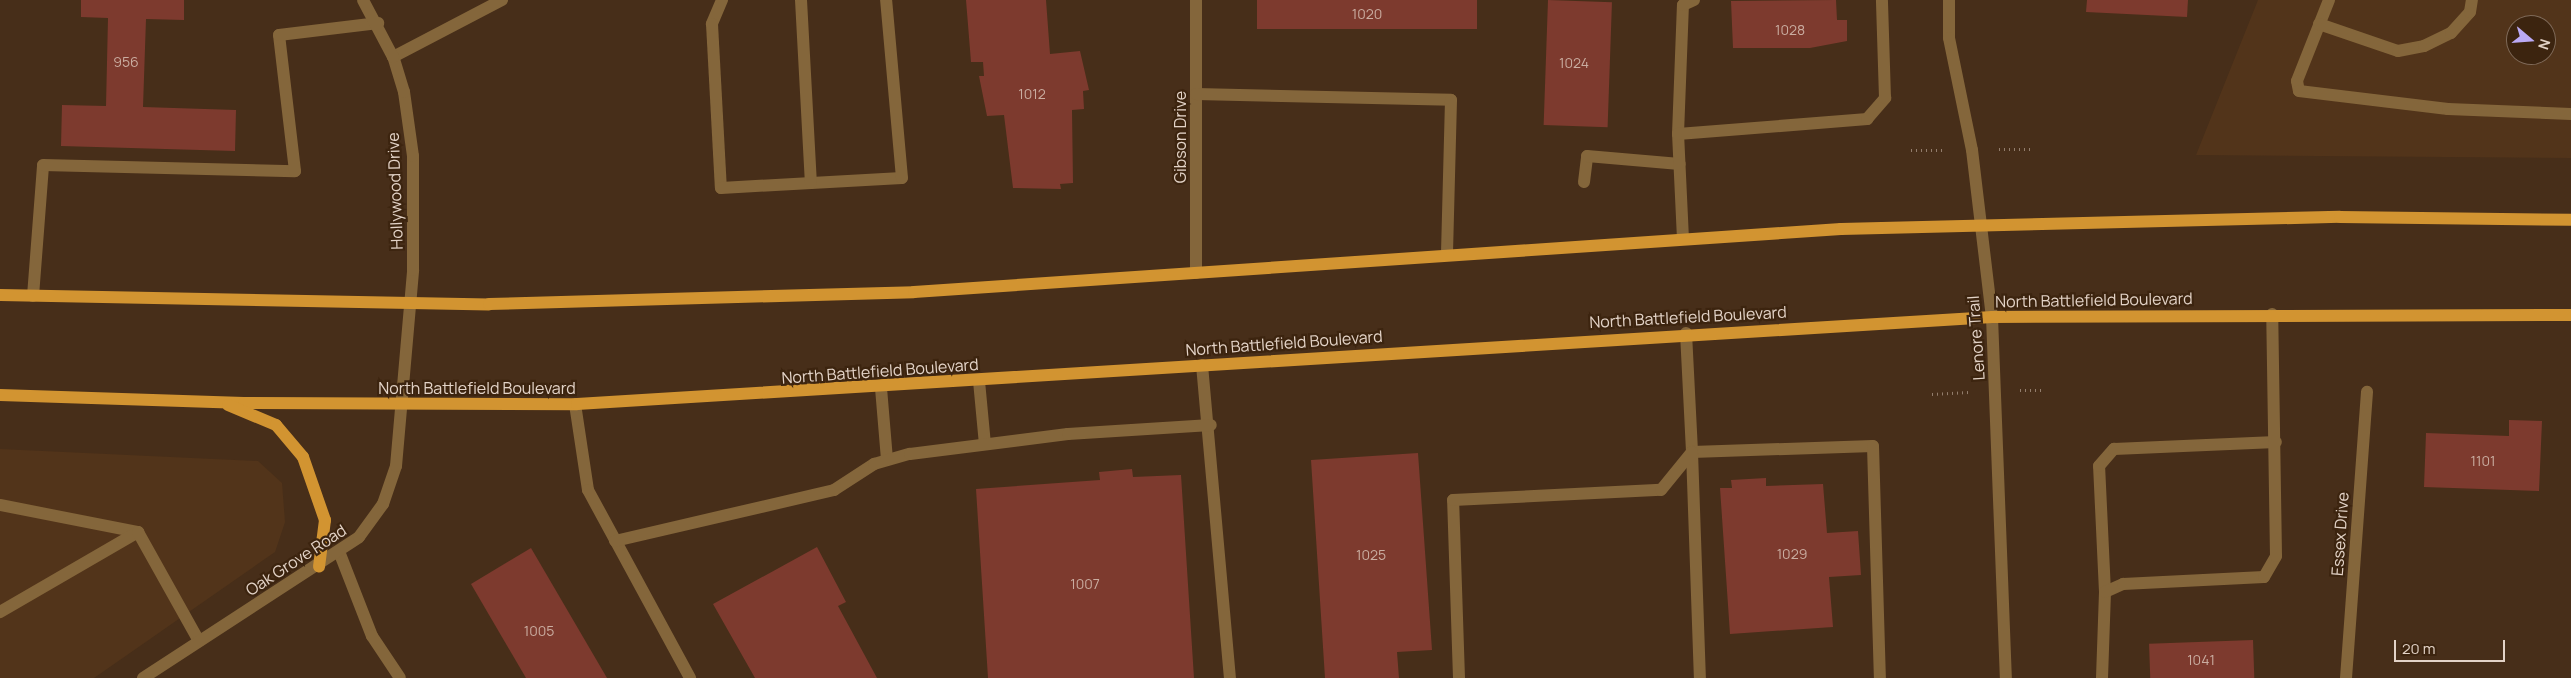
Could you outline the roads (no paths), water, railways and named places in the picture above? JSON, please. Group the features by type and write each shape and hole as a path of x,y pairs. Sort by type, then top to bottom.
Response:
{"main road":[{"path":"0,295 410,301 489,304 914,292 1446,254 1683,239 1983,224 2340,217 2571,220"},
{"name":"North Battlefield Boulevard","path":"0,395 221,402 575,404 881,388 1686,333 1992,317 2272,314 2571,315"},
{"path":"221,402 276,426 303,457 325,520 319,567"}],"street":[{"name":"Hollywood Drive","path":"363,0 378,23 394,57 413,156 410,301"},
{"path":"394,57 502,0"},
{"path":"722,0 712,24 722,188 902,178 886,0"},
{"path":"801,0 811,183"},
{"name":"Gibson Drive","path":"1196,0 1196,273"},
{"path":"1683,239 1678,134 1683,5 1694,0"},
{"path":"1678,134 1867,119 1885,98 1882,0"},
{"name":"Lenore Trail","path":"1949,0 1949,38 1983,224 1992,317 2006,678"},
{"path":"2329,0 2297,81 2300,91 2448,108 2571,114"},
{"path":"2319,24 2398,52 2451,33 2470,12 2472,0"},
{"path":"33,296 43,165 295,172 279,35 378,23"},
{"path":"1196,94 1451,100 1446,254"},
{"path":"1584,182 1587,156 1680,164"},
{"name":"Oak Grove Road","path":"142,678 340,554 359,538 383,504 396,466 410,301"},
{"path":"2106,592 2122,584 2264,577 2276,556 2276,442 2272,314"},
{"path":"1686,333 1700,678"},
{"path":"1202,365 1211,425 1230,678"},
{"path":"978,381 985,444"},
{"path":"881,388 887,460"},
{"name":"Essex Drive","path":"2346,678 2367,392"},
{"path":"575,404 588,490 690,678"},
{"path":"615,541 834,490 887,460 985,444 1211,425"},
{"path":"2102,678 2106,592 2099,466 2114,450 2276,442"},
{"path":"1459,678 1453,500 1661,490 1692,452 1873,446 1880,678"},
{"path":"0,505 138,532 199,641"},
{"path":"0,612 138,532"},
{"path":"340,554 372,636 400,678"}]}
